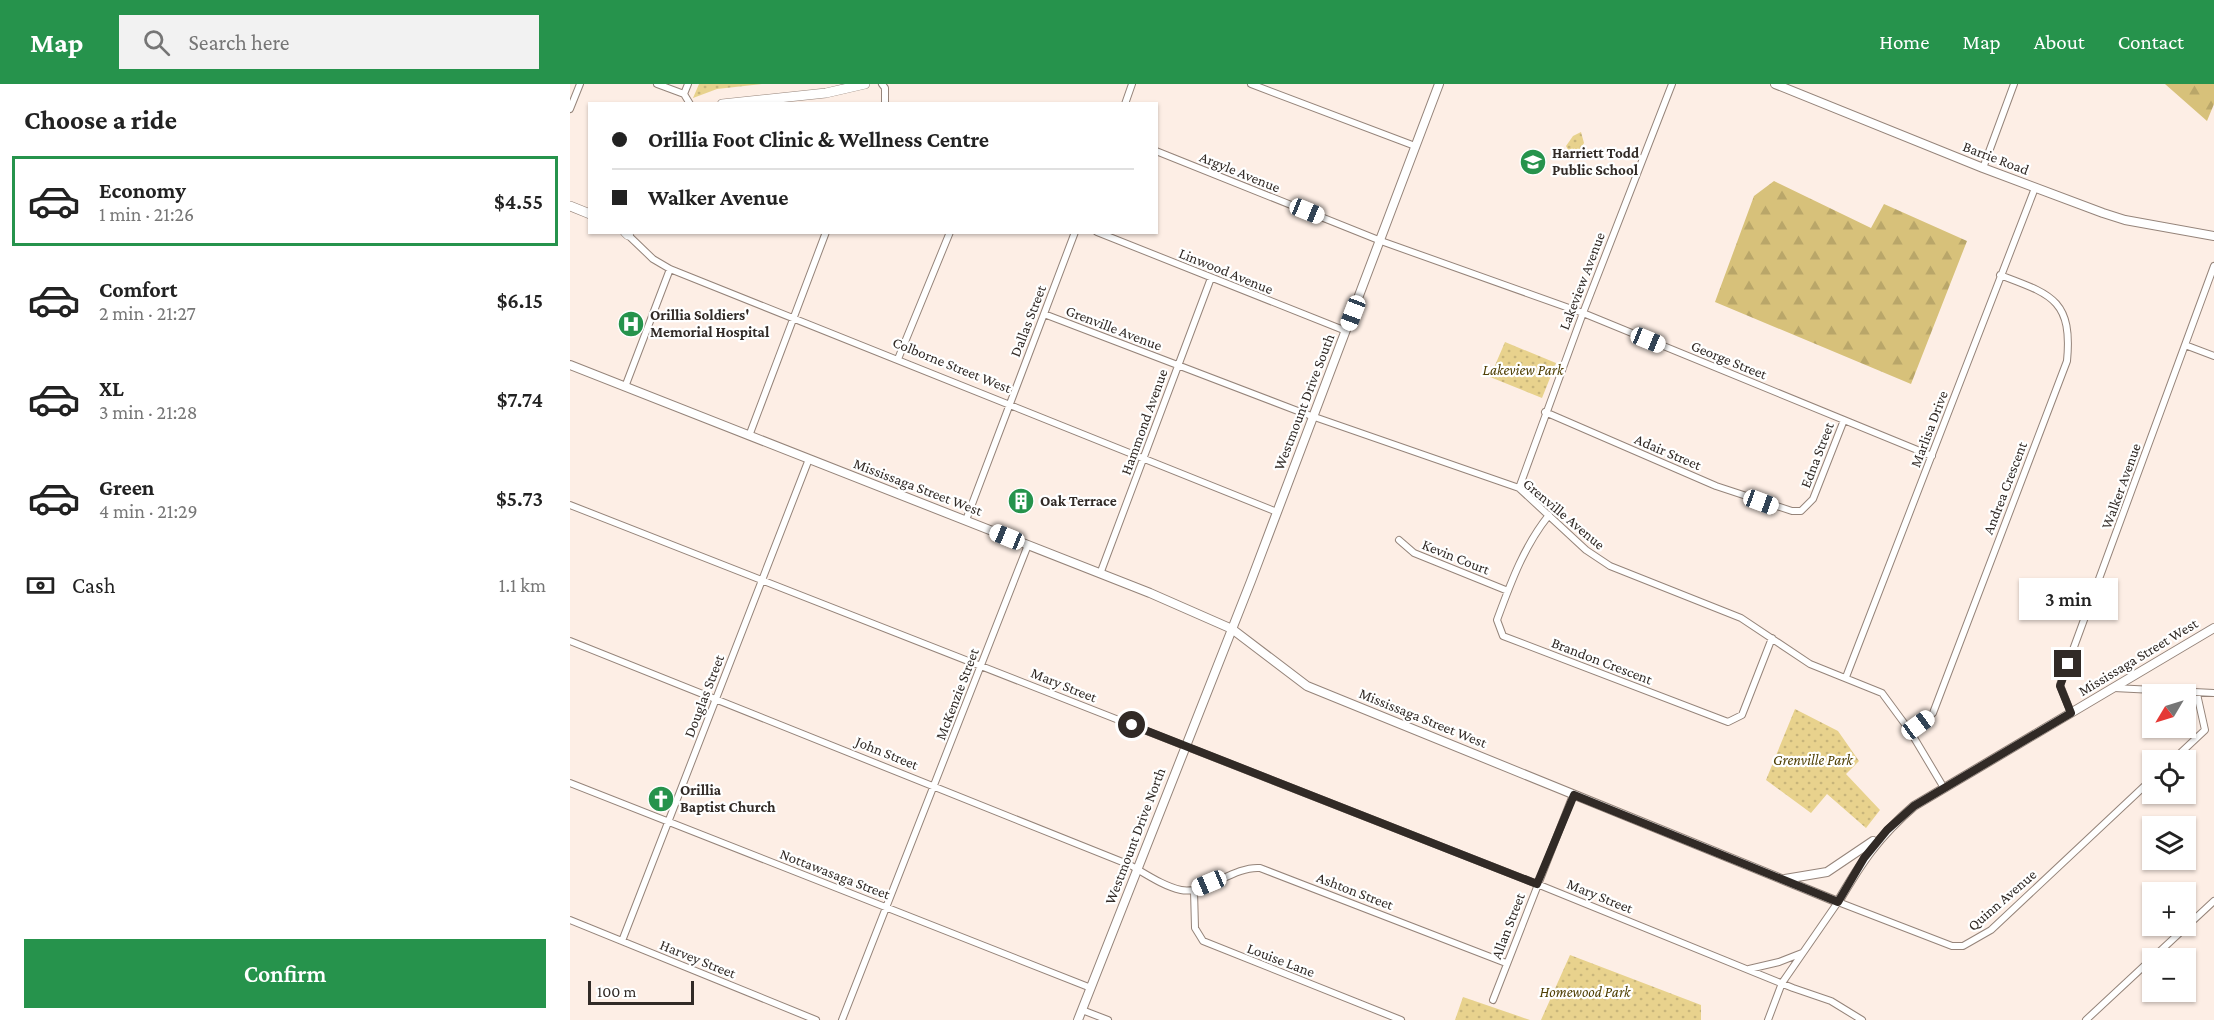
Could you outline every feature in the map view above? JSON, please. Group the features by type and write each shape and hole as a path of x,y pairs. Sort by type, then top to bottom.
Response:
{"main road":[{"path":"741,102 826,93 865,84"},
{"path":"570,207 588,213"}],"street":[{"path":"570,109 580,84"},
{"path":"657,84 684,94 689,102"},
{"path":"684,94 688,84"},
{"path":"882,84 885,88 885,102"},
{"path":"1126,102 1132,84"},
{"path":"1251,84 1415,146"},
{"name":"Westmount Drive South","path":"1232,628 1439,84"},
{"name":"Lakeview Avenue","path":"1519,488 1582,313 1672,84"},
{"name":"Barrie Road","path":"1775,84 1983,168 2125,220 2214,236"},
{"path":"1983,168 2014,84"},
{"name":"Argyle Avenue","path":"1158,152 1381,241"},
{"name":"Marlisa Drive","path":"1846,677 2035,188"},
{"name":"Colborne Street West","path":"628,234 653,259 670,269 1277,512"},
{"path":"749,436 825,234"},
{"path":"898,359 949,234"},
{"name":"Dallas Street","path":"966,520 1074,234"},
{"name":"Linwood Avenue","path":"1102,234 1346,331"},
{"name":"George Street","path":"1381,241 1582,313 1932,456"},
{"name":"Walker Avenue","path":"2071,713 2060,686 2214,266"},
{"path":"625,387 670,269"},
{"name":"Andrea Crescent","path":"1910,731 1933,713 2067,361 2068,342 2059,305 2045,292 2000,275"},
{"name":"Hammond Avenue","path":"1100,574 1211,279"},
{"name":"Grenville Avenue","path":"1044,314 1313,416 1519,488 1586,550 1610,566 1729,612 1810,664 1846,677 1886,696 1944,788"},
{"path":"2185,345 2214,356"},
{"name":"Mississaga Street West","path":"570,365 966,520 1232,628 1307,686 1838,902 1864,858 1883,834 1914,806 2214,628"},
{"name":"Adair Street","path":"1545,412 1716,486 1783,510"},
{"name":"Edna Street","path":"1783,510 1801,511 1813,499 1844,420"},
{"name":"Douglas Street","path":"622,941 809,459"},
{"name":"Mary Street","path":"570,505 1831,1001 1862,1020"},
{"name":"Brandon Crescent","path":"1549,515 1528,542 1508,591 1497,620 1503,636 1728,722 1742,715 1772,639"},
{"name":"Kevin Court","path":"1399,540 1413,553 1508,591"},
{"name":"McKenzie Street","path":"842,1020 1028,545"},
{"name":"Westmount Drive North","path":"1078,1020 1232,628"},
{"name":"John Street","path":"570,641 935,785 1137,869 1170,886 1183,890 1194,890"},
{"path":"2110,688 2197,694 2214,693"},
{"path":"2184,750 2205,730 2197,694"},
{"name":"Nottawasaga Street","path":"570,783 1091,988"},
{"name":"Quinn Avenue","path":"1838,902 1942,944 1963,946 1991,930 2142,788"},
{"name":"Allan Street","path":"1493,1000 1574,795"},
{"path":"1782,879 1827,872 1883,834"},
{"name":"Ashton Street","path":"1194,890 1240,870 1260,867 1506,963"},
{"name":"Louise Lane","path":"1194,890 1195,928 1203,941 1401,1020"},
{"path":"2086,1020 2214,901"},
{"path":"1768,1020 1782,983 1802,953 1814,940 1838,902"},
{"name":"Harvey Street","path":"570,920 816,1020"},
{"path":"1748,969 1779,963 1802,953"},
{"path":"1082,1010 1108,1020"}],"green space":[{"path":"699,84 762,84 717,89 693,98"},
{"path":"2165,84 2214,84 2214,104 2207,121"},
{"path":"1581,132 1584,143 1577,155 1572,157 1566,146 1573,136"},
{"path":"1774,181 1871,228 1884,204 1967,241 1911,384 1715,302 1754,196"},
{"name":"Lakeview Park","path":"1505,342 1556,363 1542,398 1490,377"},
{"name":"Grenville Park","path":"1795,709 1838,731 1859,761 1846,774 1880,810 1866,828 1827,794 1811,813 1766,780"},
{"name":"Homewood Park","path":"1570,955 1701,1005 1701,1020 1541,1020"},
{"name":"Homewood Park","path":"1463,997 1530,1020 1455,1020"}],"place":[{"name":"Harriett Todd Public School","path":"1533,162"},
{"name":"Orillia Soldiers' Memorial Hospital","path":"631,324"},
{"name":"Oak Terrace","path":"1021,501"},
{"name":"Orillia Baptist Church","path":"661,799"}],"route":[{"path":"1132,725 1537,884 1574,795 1838,902 1864,858 1887,830 1914,806 2071,713 2060,690 2068,664"}]}
